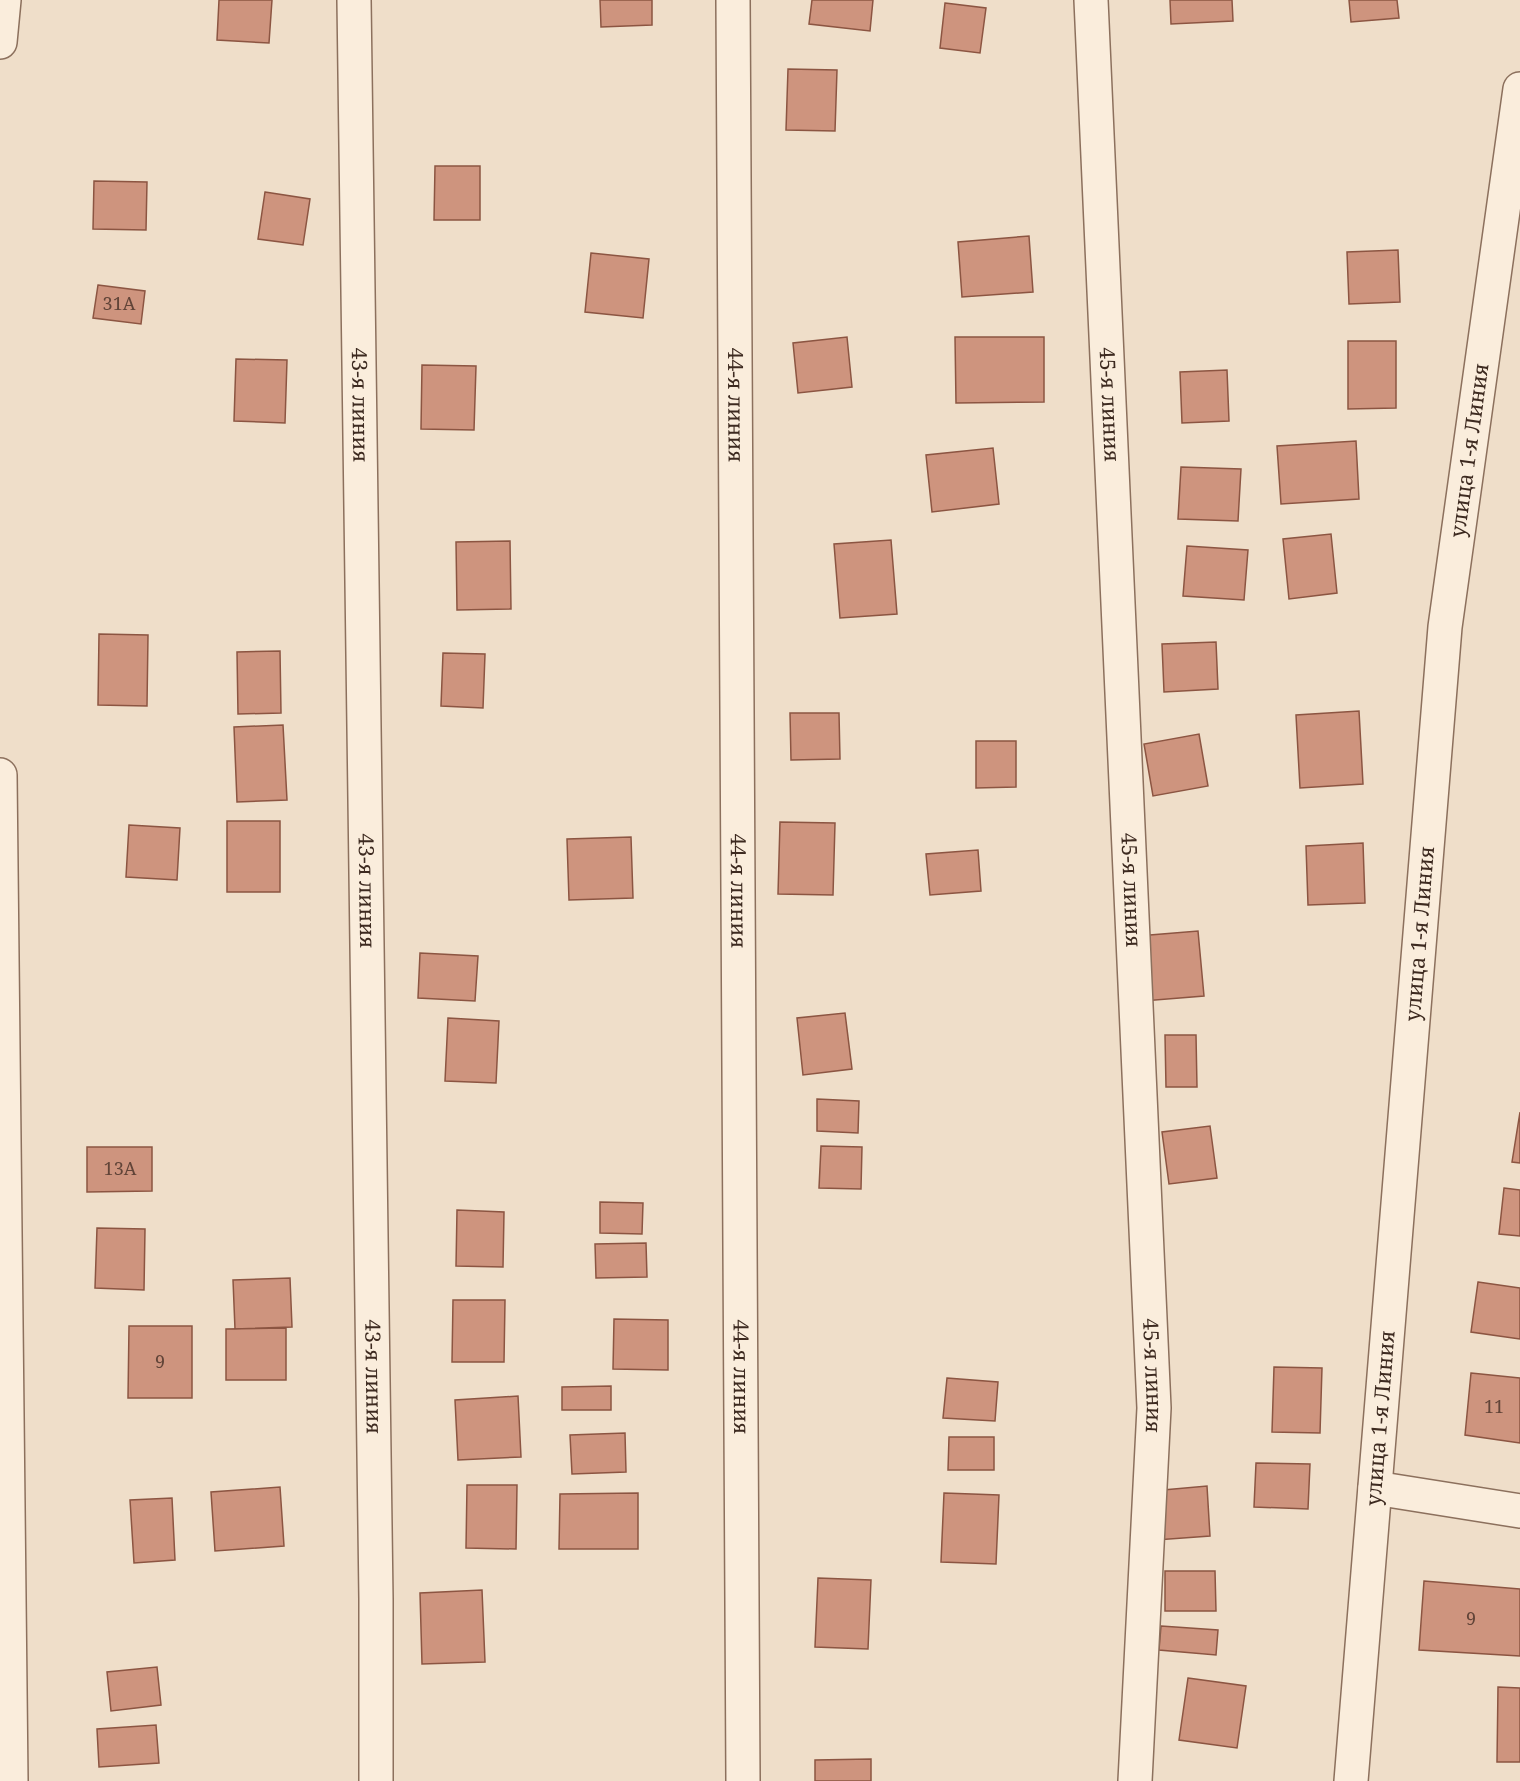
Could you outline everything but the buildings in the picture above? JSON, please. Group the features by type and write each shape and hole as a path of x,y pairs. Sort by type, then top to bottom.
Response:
{"street":[{"path":"0,42 4,0"},
{"name":"43-я линия","path":"354,0 376,1599 376,1781"},
{"name":"44-я линия","path":"733,0 743,1781"},
{"name":"45-я линия","path":"1091,0 1154,1408 1135,1781"},
{"name":"улица 1-я Линия","path":"1351,1781 1445,627 1520,89"},
{"path":"0,775 11,1781"},
{"path":"1375,1488 1520,1511"}]}
